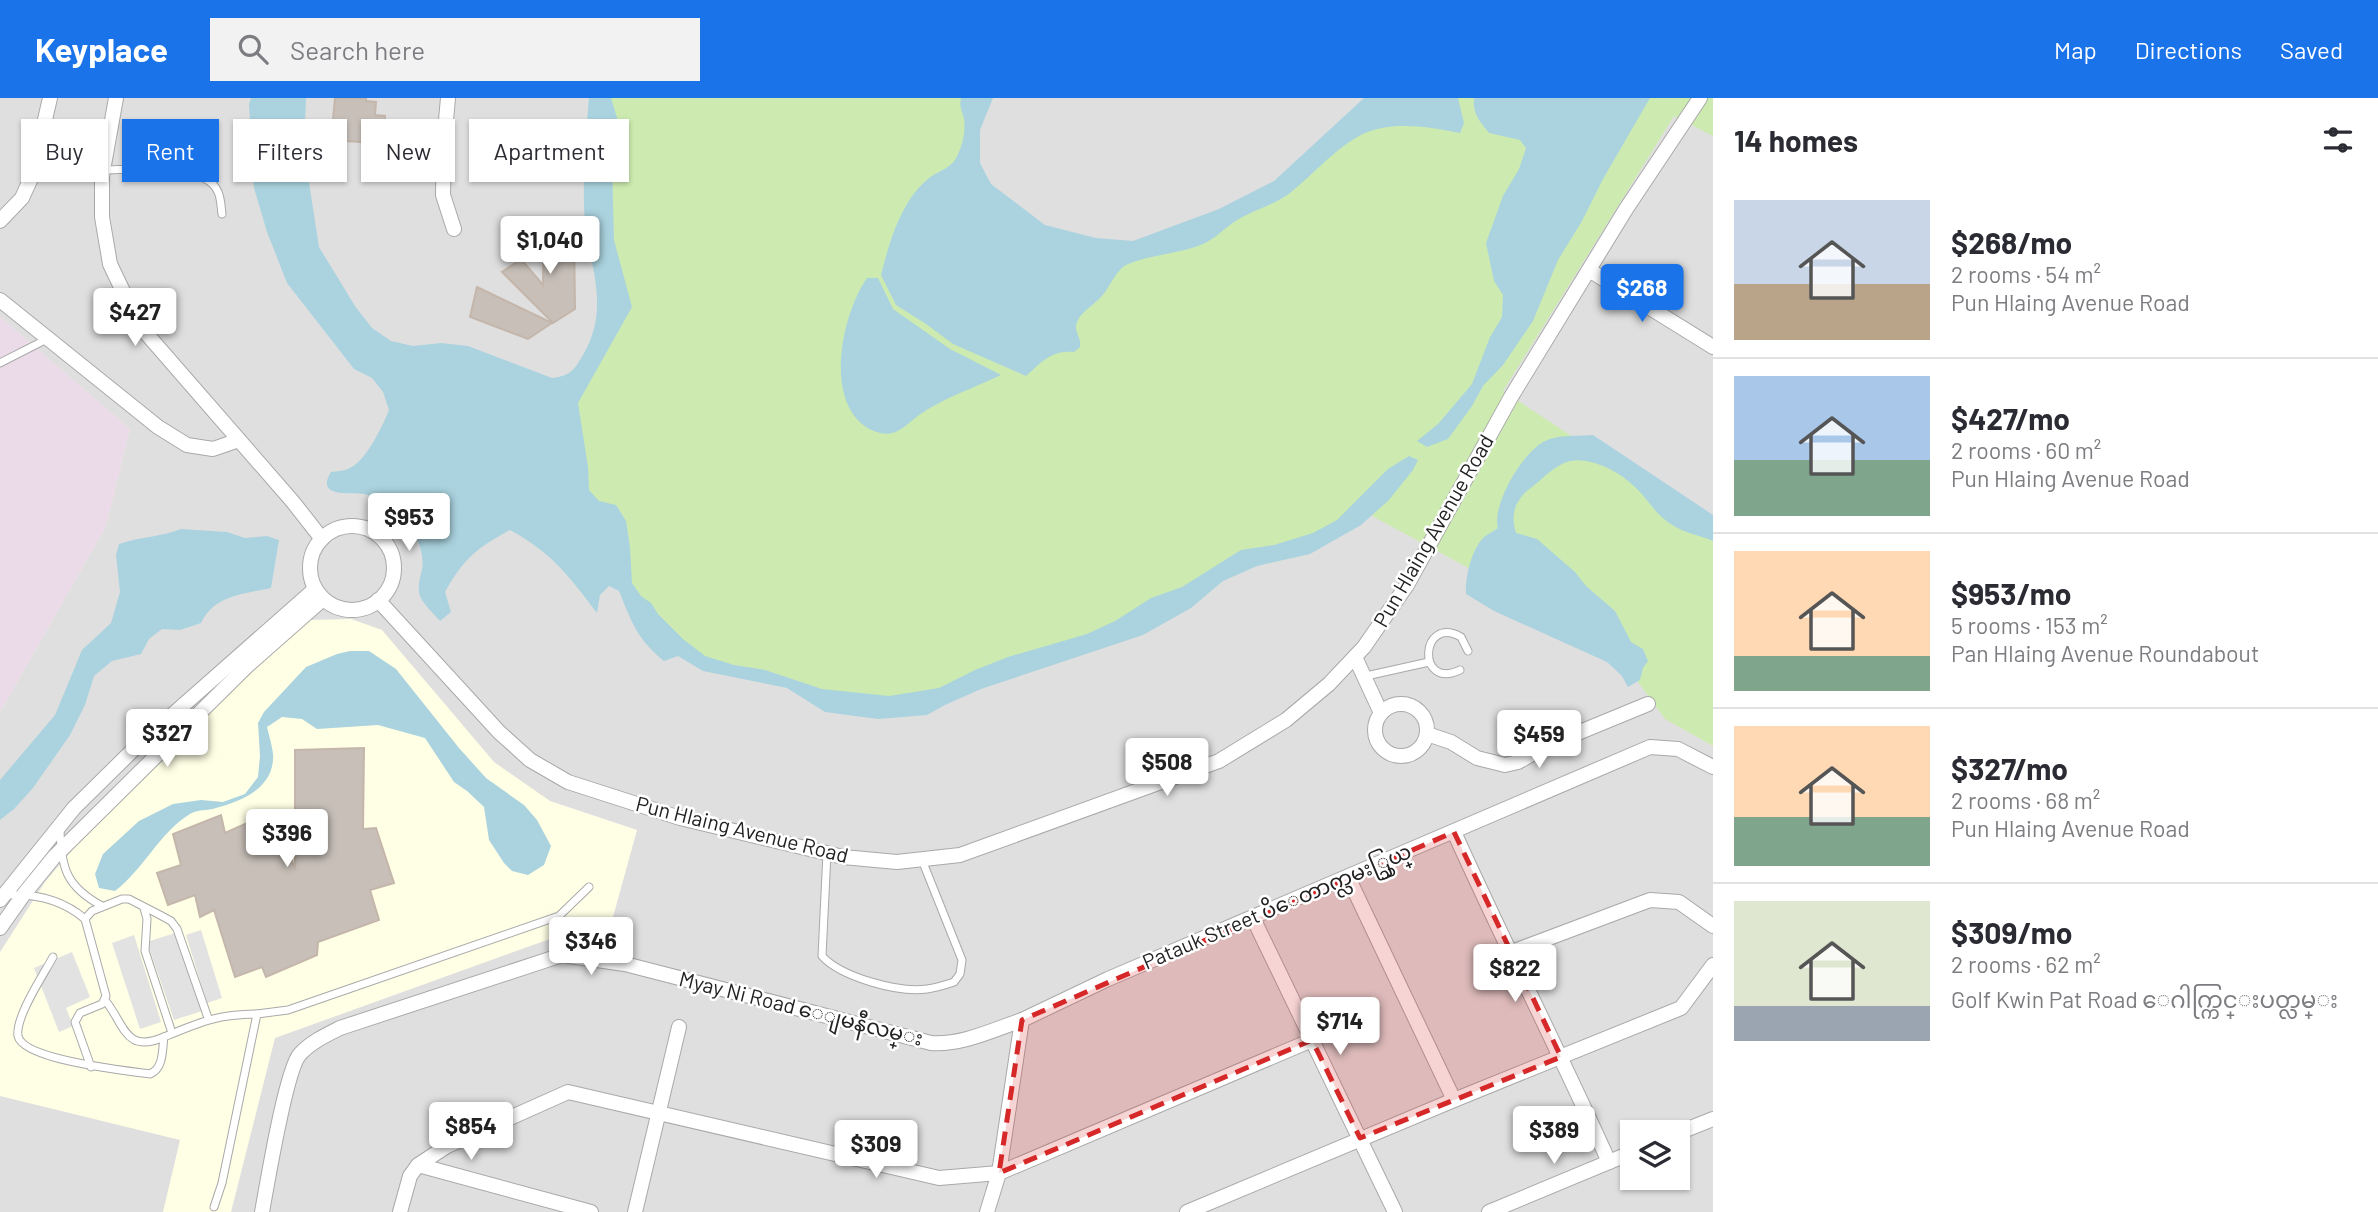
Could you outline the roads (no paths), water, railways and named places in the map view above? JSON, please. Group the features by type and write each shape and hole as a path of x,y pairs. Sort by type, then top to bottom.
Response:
{"street":[{"path":"0,221 22,198 32,176 50,98"},
{"path":"108,142 116,98"},
{"path":"448,98 443,142 443,195 454,229"},
{"name":"Pun Hlaing Avenue Road","path":"378,600 499,732 530,760 568,782 680,818 843,858 897,862 960,855 1219,761 1286,719 1329,684 1355,657 1407,585 1511,397 1626,209 1700,98"},
{"path":"103,182 102,217 110,264 139,325 322,539"},
{"path":"1589,270 1713,347"},
{"path":"0,300 158,427 187,445 214,449 239,440"},
{"path":"358,526 380,537 389,548 394,570 393,578 383,596 364,608 349,610 335,607 319,594 311,579 310,564 315,547 322,539 327,533 340,527 358,526"},
{"path":"2,897 74,808 137,746 319,594"},
{"path":"0,928 61,849 319,594"},
{"path":"1355,657 1381,713"},
{"path":"1427,734 1451,742 1477,758 1505,765 1518,762 1546,746 1648,704"},
{"path":"1394,705 1415,708 1425,719 1427,734 1421,748 1408,756 1393,756 1381,747 1375,734 1377,719 1381,713 1394,705"},
{"name":"Patauk Street ပိေတာက္လမး္သြယ္","path":"1022,1020 1108,979 1650,747 1678,749 1713,767"},
{"path":"1454,832 1609,1162"},
{"path":"1348,877 1454,1100"},
{"path":"1509,953 1650,900 1679,902 1713,926"},
{"path":"1252,918 1395,1212"},
{"name":"Myay Ni Road ေျမနီလမ္း","path":"262,1212 285,1101 298,1056 321,1037 340,1028 562,955 625,964 931,1043 945,1044 961,1040 1022,1020"},
{"path":"1186,1212 1360,1138 1681,1008 1713,965"},
{"path":"987,1212 999,1173 1022,1020"},
{"path":"635,1212 679,1027"},
{"path":"400,1212 410,1176 418,1166 447,1146 568,1092 939,1178 999,1173 1312,1040"},
{"path":"1690,1128 1713,1119"},
{"path":"1489,1212 1620,1157"},
{"path":"418,1166 591,1212"}],"lane":[{"path":"108,170 188,172 212,183 219,192 222,214"},
{"path":"0,363 47,339"},
{"path":"1460,670 1441,673 1429,662 1429,646 1432,640 1449,633 1461,637 1468,651"},
{"path":"1366,676 1429,662"},
{"path":"60,825 61,849 73,884 83,896 102,906"},
{"path":"827,853 822,956 850,974 883,986 925,990 954,982 960,974 962,960 922,859"},
{"path":"105,1000 124,1030 136,1042 149,1044 208,1018 288,1010 559,916 589,887"},
{"path":"2,897 24,894 55,900 85,919 106,996 102,1004 80,1013 75,1021 91,1067"},
{"path":"85,919 92,911 122,899 136,902 171,922 177,929 208,1018"},
{"path":"53,957 19,1024 18,1037 22,1044 91,1067 150,1074 156,1071 161,1065 168,1035 145,951 147,919 144,908"},
{"path":"214,1207 222,1183 257,1014"}],"water":[{"path":"251,98 306,98 305,119 250,119"},
{"path":"589,98 611,98 617,119 587,119"},
{"path":"961,98 993,98 980,130 980,163 991,184 1045,225 1096,238 1133,241 1219,209 1274,181 1364,98 1458,98 1464,123 1460,133 1400,126 1365,133 1335,153 1290,193 1237,220 1207,242 1127,265 1121,269 1102,296 1079,318 1076,328 1080,347 1074,352 1059,353 1047,358 1026,376 953,344 896,305 881,275 892,236 910,199 928,179 955,160 963,140"},
{"path":"1474,98 1650,98 1558,260 1533,321 1503,365 1483,386 1448,439 1427,447 1417,441 1438,424 1472,384 1490,337 1502,317 1503,295 1494,281 1486,243 1503,196 1519,169 1526,148 1520,140 1489,133 1475,113"},
{"path":"254,182 309,182 319,247 355,306 372,328 391,341 413,346 441,343 468,346 552,378 572,371 578,363 592,334 596,316 595,280 585,225 584,182 612,182 614,240 632,307 578,403 589,490 599,501 616,505 626,521 632,583 683,639 705,656 734,665 765,670 822,689 889,696 939,688 1008,657 1087,634 1115,621 1151,598 1182,587 1241,550 1274,545 1313,533 1337,520 1388,469 1409,456 1418,460 1388,501 1361,525 1310,554 1257,566 1223,581 1191,608 1143,635 981,689 927,715 878,719 825,712 787,688 703,671 678,656 664,661 636,630 619,591 609,586 600,595 597,613 559,566 537,547 510,530 489,542 465,562 445,592 451,612 440,621 420,596 422,553 416,535 406,519 394,507 380,499 364,494 336,492 327,486 331,472 348,469 361,459 373,443 389,410 383,392 372,378 354,369 287,283 267,232"},
{"path":"867,278 878,278 893,309 950,349 1001,375 938,403 895,432 875,432 866,427 853,414 845,397 841,355 850,312"},
{"path":"1593,435 1713,515 1713,541 1671,524 1620,475 1601,465 1580,460 1562,464 1554,469 1526,492 1515,507 1516,533 1537,539 1575,572 1586,586 1615,611 1631,642 1643,649 1648,661 1640,680 1628,687 1622,676 1607,662 1494,611 1466,594 1472,557 1483,538 1498,528 1500,505 1521,464 1540,444 1550,439"},
{"path":"181,529 227,532 245,538 267,536 279,540 271,588 240,594 222,601 201,623 180,630 162,629 149,639 141,654 112,661 94,676 85,705 70,735 33,788 0,820 0,780 55,715 82,650 111,623 120,592 116,555 119,544"},
{"path":"350,651 369,651 396,669 486,778 524,805 537,820 551,846 544,865 528,875 512,871 504,863 489,840 484,807 454,782 425,738 378,725 317,729 302,719 282,717 267,727 273,754 269,775 263,784 237,801 190,814 169,831 135,872 115,891 99,888 95,874 103,854 139,821 173,804 201,800 223,802 245,794 258,777 258,723 264,712 306,667"}]}
